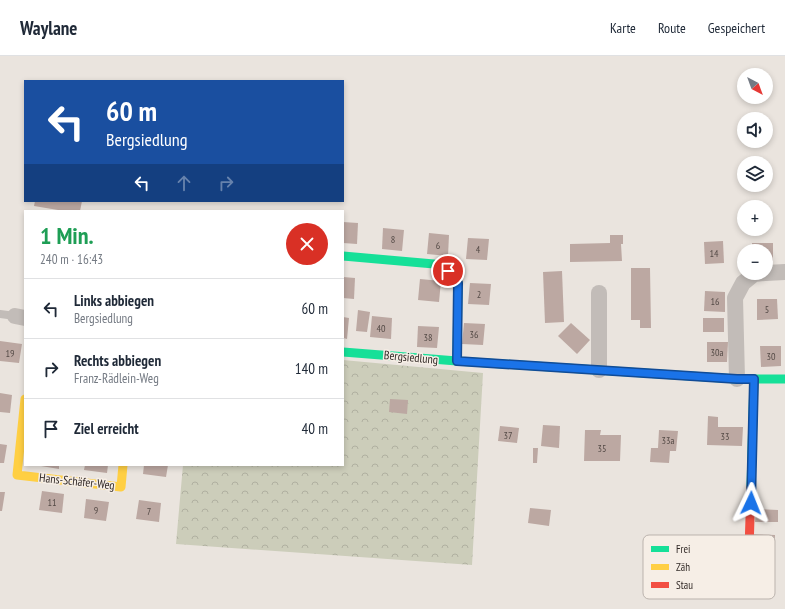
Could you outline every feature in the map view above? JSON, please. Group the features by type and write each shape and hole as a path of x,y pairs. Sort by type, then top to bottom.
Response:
{"street":[{"path":"344,256 434,264 448,271 458,283 457,361"},
{"path":"773,273 785,272"},
{"path":"737,379 736,298 743,283 747,280"},
{"path":"599,293 599,370"},
{"name":"Bergsiedlung","path":"344,352 737,379 785,379"},
{"path":"749,535 754,379"},
{"name":"Hans-Schäfer-Weg","path":"24,410 18,475 121,487 123,466"}],"green space":[{"path":"344,360 483,373 472,565 176,544 183,466 344,466"}],"building":[{"path":"35,202 82,202 80,210 58,210 34,206"},
{"path":"344,222 358,223 357,244 344,243"},
{"path":"383,228 404,230 402,251 382,249"},
{"path":"429,233 449,235 448,256 427,254"},
{"path":"610,235 623,235 623,244 621,244 622,261 570,262 570,244 610,243"},
{"path":"468,238 489,239 487,260 466,259"},
{"path":"723,241 724,263 705,264 704,242"},
{"path":"752,243 773,243 773,244"},
{"path":"631,268 650,268 651,328 640,328 640,320 631,320"},
{"path":"562,271 564,322 545,323 543,272"},
{"path":"344,277 355,278 354,299 344,298"},
{"path":"420,279 441,281 439,302 418,300"},
{"path":"470,283 491,284 489,305 468,304"},
{"path":"705,291 725,292 725,312 704,311"},
{"path":"757,299 777,299 778,319 757,320"},
{"path":"358,310 370,312 367,332 356,331"},
{"path":"372,316 392,318 391,339 370,337"},
{"path":"344,317 349,318 347,339 344,338"},
{"path":"703,318 724,318 724,332 703,332"},
{"path":"464,323 485,324 483,345 462,344"},
{"path":"571,323 590,340 577,354 558,336"},
{"path":"418,326 439,327 437,348 417,347"},
{"path":"0,341 22,344 19,363 0,361"},
{"path":"707,342 728,342 727,362 707,362"},
{"path":"760,346 781,346 781,366 761,367"},
{"path":"0,393 12,395 10,413 0,412"},
{"path":"390,399 408,400 407,414 389,412"},
{"path":"708,416 718,417 718,427 743,427 742,446 707,445"},
{"path":"543,425 560,426 559,448 541,446"},
{"path":"500,426 519,428 517,443 498,441"},
{"path":"585,430 601,430 600,435 621,435 620,461 584,461"},
{"path":"659,430 678,431 676,451 670,451 669,463 650,462 651,448 658,448"},
{"path":"0,444 7,445 4,463 0,463"},
{"path":"533,448 538,448 537,463 533,463"},
{"path":"41,466 59,466 59,469"},
{"path":"85,466 108,466 107,473 84,470"},
{"path":"144,466 168,466 166,477 143,474"},
{"path":"42,491 64,494 62,513 39,510"},
{"path":"0,492 5,492 2,511 0,511"},
{"path":"86,499 109,502 106,521 84,518"},
{"path":"139,500 161,503 159,522 136,519"},
{"path":"530,508 551,510 549,526 528,523"},
{"path":"756,509 778,510 778,522 755,522"},
{"path":"753,534 775,535 753,535"}],"traffic: fast":[{"path":"344,256 434,264 448,271 458,283 457,361"},
{"path":"344,352 737,379 785,379"},
{"path":"751,487 754,379"}],"traffic: slow":[{"path":"24,408 17,475 121,487 123,466"}],"traffic: jam":[{"path":"749,535 751,487"}],"route":[{"path":"448,271 458,283 457,361 754,379 751,503"}]}
